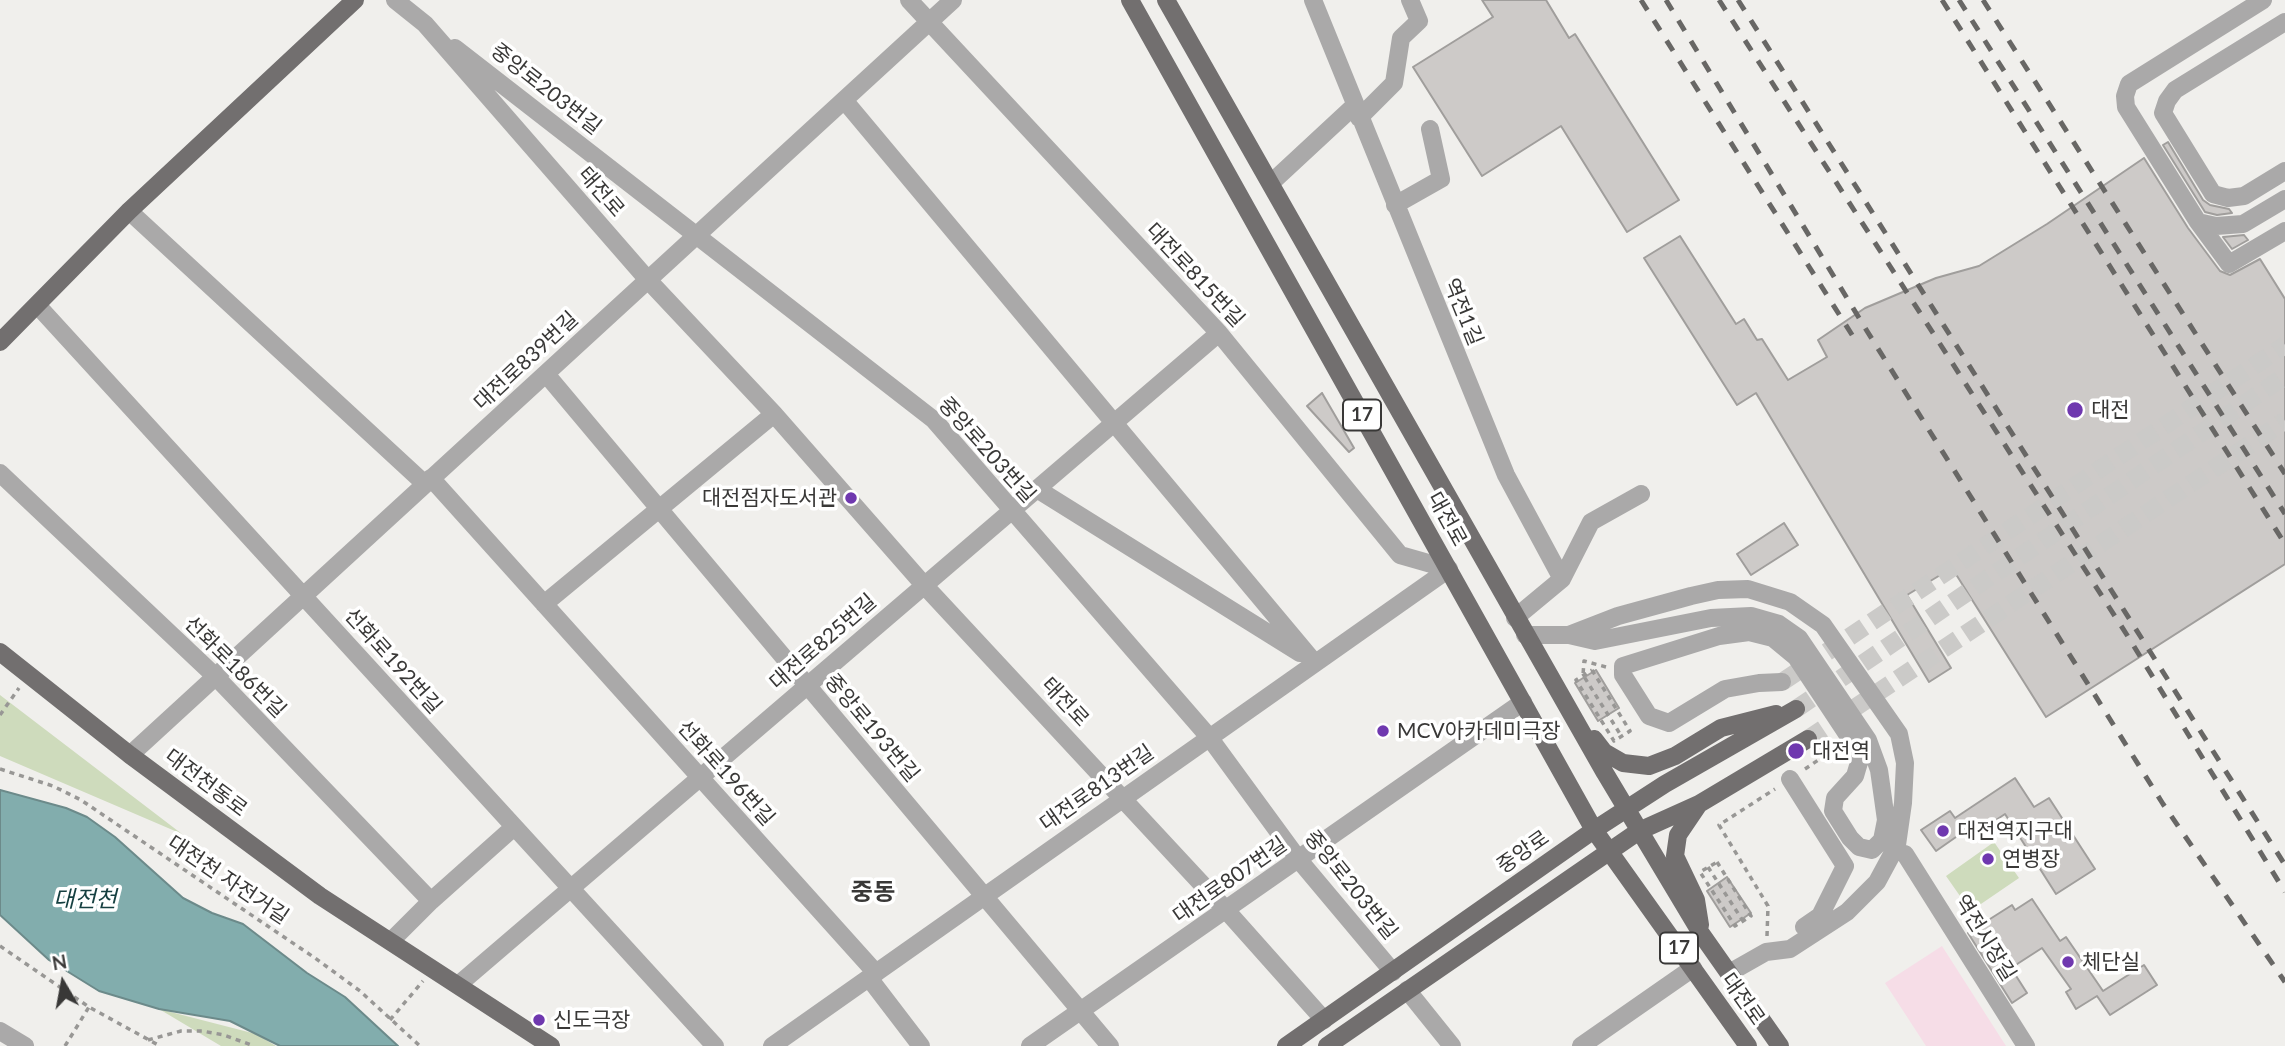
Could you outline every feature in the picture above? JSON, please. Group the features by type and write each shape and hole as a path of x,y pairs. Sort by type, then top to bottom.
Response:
{"main road":[{"path":"0,342 129,211 355,0"},
{"name":"대전로","path":"1130,0 1594,830 1607,852 1748,1046"},
{"name":"대전로","path":"1166,0 1515,618 1639,831 1702,935 1780,1046"},
{"name":"대전천동로","path":"0,652 130,755 320,896 551,1046"},
{"name":"중앙로","path":"1286,1046 1594,830 1665,784 1796,709 1721,728 1675,756 1649,766 1623,763 1604,752 1555,687"},
{"path":"1327,1046 1347,1040 1407,990 1639,831 1699,804 1808,739"},
{"path":"1699,804 1678,835 1675,856 1696,900 1702,935"}],"street":[{"name":"태전로","path":"395,0 425,24 648,280 774,414 924,585 1226,910 1324,1020"},
{"name":"대전로815번길","path":"909,0 1219,333 1400,555 1449,569"},
{"name":"대전로839번길","path":"130,755 953,0"},
{"name":"역전1길","path":"1313,0 1506,475 1562,579"},
{"path":"1271,183 1394,83 1401,38 1419,21 1410,0"},
{"path":"2263,0 2129,84 2125,96 2126,107 2198,222 2229,264 2285,231"},
{"path":"2285,22 2175,90 2163,113 2213,194 2228,198 2244,196 2285,171"},
{"name":"중앙로203번길","path":"425,24 934,420 1209,737 1299,860 1392,972"},
{"path":"844,100 1314,662"},
{"path":"1395,205 1441,178 1430,129"},
{"path":"2198,222 2216,226 2243,223 2285,199"},
{"name":"선화로196번길","path":"129,211 428,482 544,604 872,975 921,1046"},
{"name":"선화로192번길","path":"38,306 715,1046"},
{"name":"대전로825번길","path":"458,985 1219,333"},
{"name":"중앙로193번길","path":"545,374 1110,1046"},
{"path":"544,604 774,414"},
{"name":"선화로186번길","path":"0,473 216,677 431,901"},
{"path":"1037,489 1314,662"},
{"path":"1515,618 1562,579 1591,522 1641,494"},
{"name":"대전로813번길","path":"772,1046 1449,569"},
{"path":"1569,635 1618,616 1718,590 1748,589 1790,602 1823,625 1899,734 1905,763 1897,845 1877,882 1847,912 1790,949 1766,952"},
{"path":"1525,635 1569,635 1595,641 1711,618 1751,616 1779,624 1799,638 1868,740 1879,770 1886,820 1882,840 1872,850 1859,847 1833,811 1835,798 1855,776 1860,759 1855,746 1796,657 1773,638 1749,632 1719,636 1623,666 1623,675 1649,716 1669,723 1725,689 1782,682"},
{"name":"대전로807번길","path":"1030,1046 1523,702"},
{"path":"1729,973 1820,916 1845,866 1790,779"},
{"path":"391,940 514,827"},
{"name":"역전시장길","path":"1905,854 2026,1046"},
{"path":"1581,1046 1693,968"},
{"path":"1407,990 1452,1046"},
{"path":"0,1031 25,1046"}],"path":[{"path":"1584,661 1584,675 1622,737"},
{"path":"1592,670 1630,731 1622,737 1614,741 1576,680 1584,675 1592,670"},
{"path":"0,715 17,691"},
{"path":"1766,952 1768,906 1718,825 1836,747"},
{"name":"대전천 자전거길","path":"0,769 53,786 81,800 315,958 360,991 420,1046"},
{"path":"1735,926 1743,921 1751,916 1717,862 1707,867 1743,921"},
{"path":"0,946 89,1007 160,1046"},
{"path":"390,1020 425,979"},
{"path":"65,1046 89,1007"},
{"path":"148,1040 181,1031 202,1031 224,1035 254,1046"}],"shaded area":[{"path":"1942,946 2006,1046 1926,1046 1885,983"}],"green space":[{"path":"0,695 182,834 0,756"},
{"name":"연병장","path":"1994,842 2019,878 1975,906 1965,893 1960,896 1946,876"},
{"path":"159,1009 256,1034 276,1046 221,1046"}],"water":[{"name":"대전천","path":"0,790 66,808 87,817 115,837 183,898 212,913 243,924 307,973 345,997 398,1046 280,1046 230,1021 159,1009 99,991 49,960 0,915"}],"building":[{"path":"1482,0 1546,0 1569,38 1575,34 1679,200 1627,232 1561,126 1482,176 1413,67 1493,17"},
{"path":"2168,142 2203,200 2210,205 2229,209 2232,213 2217,215 2205,212 2163,145"},
{"path":"2144,158 2188,228 2220,271 2230,275 2260,259 2285,299 2285,564 2046,717 1952,568 1907,595 1951,668 1929,682 1756,393 1737,405 1644,258 1680,236 1736,324 1744,319 1757,340 1762,339 1788,380 1827,357 1818,340 1865,308 1936,278 1979,266"},
{"path":"2244,235 2248,240 2232,249 2223,237"},
{"path":"1322,393 1354,448 1349,452 1307,406"},
{"path":"1784,523 1798,545 1751,575 1737,554"},
{"path":"1596,670 1619,708 1598,721 1575,683"},
{"path":"2015,778 2034,807 2049,798 2095,869 2056,894 2005,814 1981,830 1976,823 1936,851 1921,830 1950,811 1955,818"},
{"path":"1727,877 1751,913 1730,927 1707,891"},
{"path":"2032,899 2060,941 2066,937 2103,991 2144,965 2157,985 2110,1015 2097,996 2076,1009 2066,992 2071,989 2042,948 2011,968 2027,993 2012,1003 1968,933 2012,905 2015,910"}],"tunnel":[{"path":"1782,682 2285,345"},
{"path":"1796,709 2285,376"},
{"path":"1808,739 2285,421"}],"railway":[{"path":"1641,0 1854,338"},
{"path":"1666,0 1867,331 2163,804 2285,982"},
{"path":"1719,0 2127,635 2285,892"},
{"path":"1738,0 2285,865"},
{"path":"1942,0 2285,544"},
{"path":"1959,0 2285,514"},
{"path":"1983,0 2285,474"}],"place":[{"name":"대전","path":"2075,410"},
{"name":"대전점자도서관","path":"851,498"},
{"name":"MCV아카데미극장","path":"1383,731"},
{"name":"대전역","path":"1796,751"},
{"name":"대전역지구대","path":"1943,831"},
{"name":"연병장","path":"1988,859"},
{"name":"체단실","path":"2068,962"},
{"name":"신도극장","path":"539,1020"}],"district":[{"name":"중동","path":"873,892"}]}
